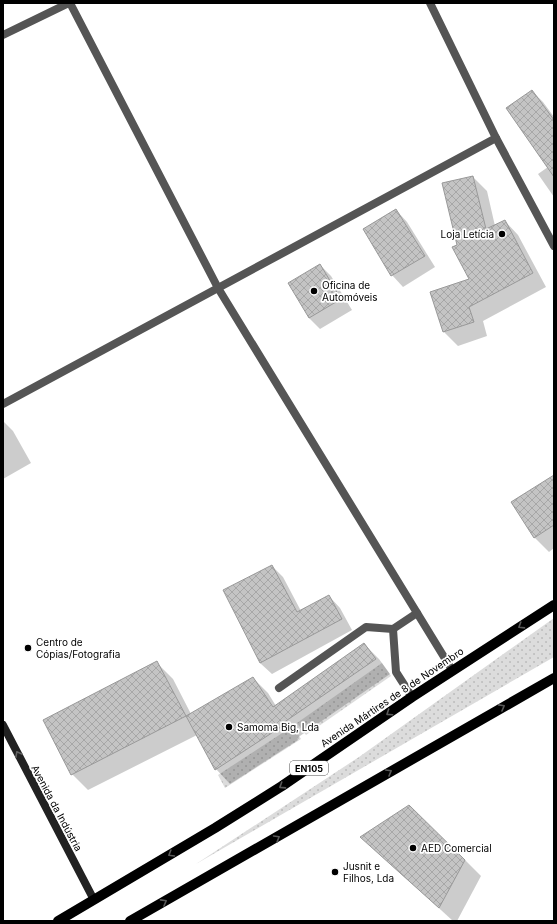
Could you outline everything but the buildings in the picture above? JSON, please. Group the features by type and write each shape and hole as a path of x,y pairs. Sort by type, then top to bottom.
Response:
{"main road":[{"name":"Avenida Mártires de 8 de Novembro","path":"58,921 276,790 452,670 554,605"},
{"path":"130,921 143,918 554,678"}],"street":[{"path":"3,35 69,3 218,288 452,670"},
{"path":"430,3 496,138 554,246"},
{"path":"3,404 496,138"},
{"path":"279,688 366,627 393,628 416,613"},
{"path":"393,628 396,672 412,697"},
{"name":"Avenida da Indústria","path":"3,725 94,900"}],"shaded area":[{"path":"554,618 554,657 196,864 359,757"},
{"path":"382,663 391,676 306,735 297,723"},
{"path":"293,726 301,739 225,788 218,775"}],"place":[{"name":"Loja Letícia","path":"502,234"},
{"name":"Oficina de Automóveis","path":"314,291"},
{"name":"Centro de Cópias/Fotografia","path":"28,648"},
{"name":"Samoma Big, Lda","path":"229,727"},
{"name":"AED Comercial","path":"413,848"},
{"name":"Jusnit e Filhos, Lda","path":"335,872"}]}
